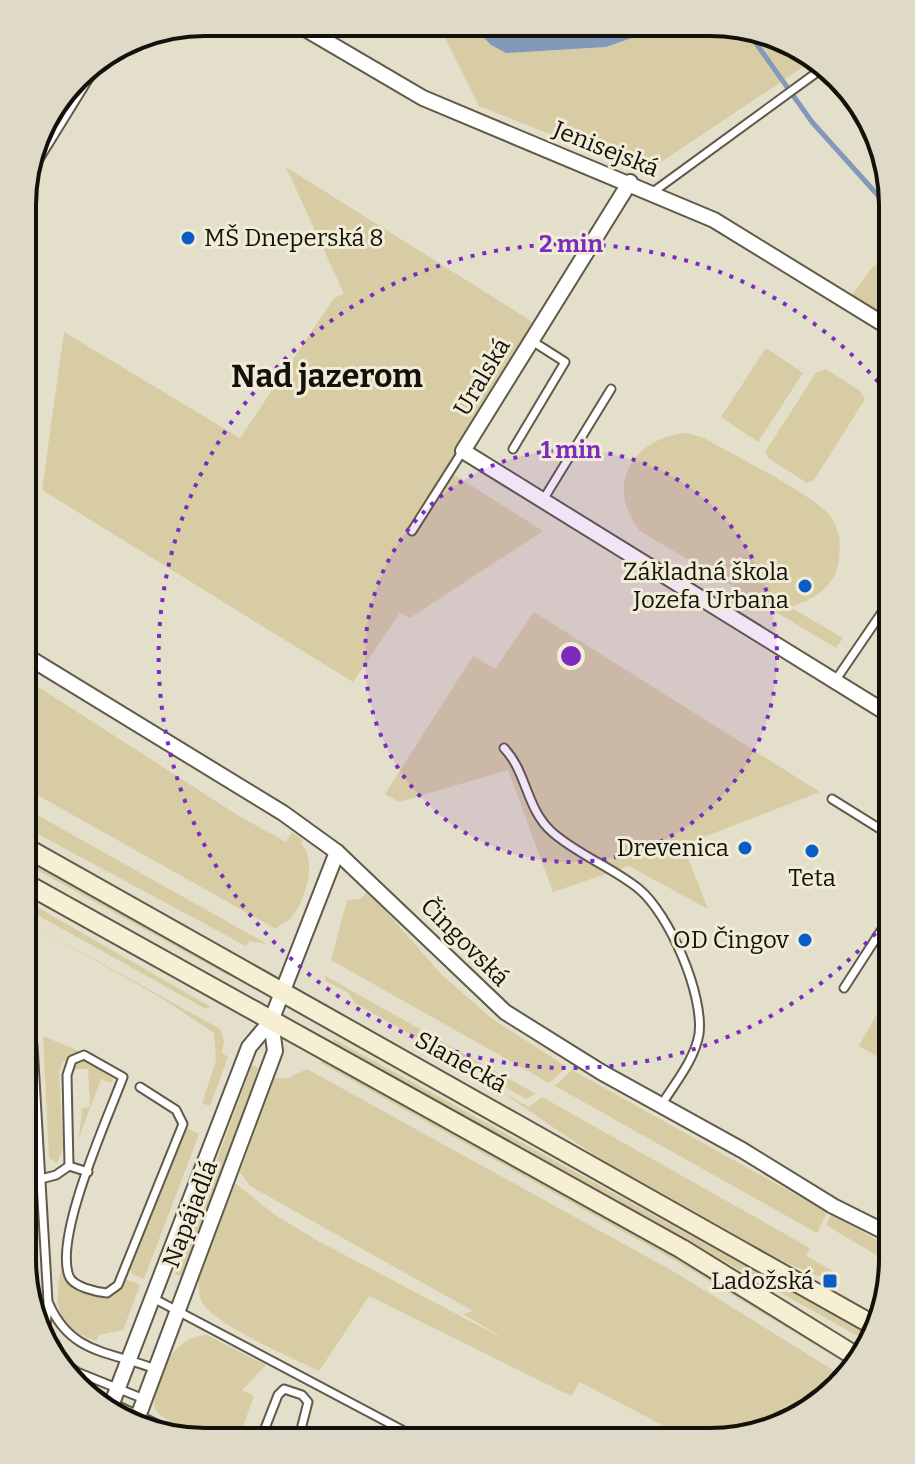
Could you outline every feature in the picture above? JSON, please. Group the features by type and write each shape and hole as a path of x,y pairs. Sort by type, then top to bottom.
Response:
{"main road":[{"name":"Slanecká","path":"36,853 284,990 867,1322"},
{"path":"36,889 682,1249 851,1353"}],"street":[{"name":"Jenisejská","path":"317,36 423,98 630,182 714,220 879,321"},
{"name":"Uralská","path":"630,182 463,451 879,708"},
{"name":"Čingovská","path":"36,662 283,813 337,852 505,1012 601,1072 662,1104 833,1206 879,1229"},
{"name":"Napájadlá","path":"113,1400 249,1047 271,1021 337,852"},
{"name":"Napájadlá","path":"140,1411 275,1051 271,1021"}],"lane":[{"path":"653,192 815,73"},
{"path":"513,449 565,362 530,340"},
{"path":"542,502 611,389"},
{"path":"412,531 463,451"},
{"path":"835,681 879,617"},
{"path":"504,748 517,763 539,819 552,832 637,888 661,913 674,939 698,1011 699,1034 695,1050 662,1104"},
{"path":"832,799 879,828"},
{"path":"844,988 879,934"},
{"path":"69,1166 67,1075 72,1060 84,1055 123,1077 68,1230 70,1279 103,1293 114,1290 147,1207 159,1189 184,1122 176,1110 140,1087"},
{"path":"36,1095 47,1318"},
{"path":"41,1179 56,1175 69,1166"},
{"path":"69,1166 88,1172"},
{"path":"153,1298 398,1428"},
{"path":"48,1302 67,1335 155,1369"},
{"path":"84,1377 108,1397"},
{"path":"265,1428 278,1395 287,1389 306,1397 308,1402 301,1428"},
{"path":"115,1402 140,1411"},
{"path":"115,1402 140,1411"}],"shaded area":[{"path":"444,36 485,36 506,53 606,47 638,36 732,37 775,49 805,66 658,164 636,168 479,106"},
{"path":"286,167 539,326 450,472 543,531 410,618 400,613 353,682 42,490 64,332 240,438 334,298 344,294"},
{"path":"879,262 879,321 847,302"},
{"path":"766,348 803,373 758,442 721,417"},
{"path":"826,369 860,391 865,399 814,480 807,483 768,458 765,452 816,373"},
{"path":"686,433 704,438 772,475 831,517 839,540 835,573 820,592 790,607 843,638 836,648 640,531 629,514 624,497 624,482 629,467 638,454 651,444"},
{"path":"534,612 820,792 683,845 708,909 629,866 553,892 508,770 399,802 385,794 473,656 495,669"},
{"path":"36,685 239,816 286,842 292,832 303,840 301,844 309,860 305,892 291,918 276,929 36,794"},
{"path":"36,814 267,944 249,941 246,946 36,833"},
{"path":"36,864 231,972 229,976 36,869"},
{"path":"368,891 442,975 491,1018 567,1067 549,1083 331,960 347,900 360,899"},
{"path":"36,906 211,1007 206,1009 36,914"},
{"path":"36,927 220,1029 224,1041 222,1053 228,1057 210,1106 202,1103 216,1061 214,1033 165,1000"},
{"path":"325,976 536,1094 526,1099 355,1003 348,993 326,981"},
{"path":"879,1010 879,1058 859,1046"},
{"path":"43,1036 79,1051 63,1062 59,1072 63,1149 57,1163 49,1158"},
{"path":"334,1039 863,1331 862,1334 860,1337 332,1043"},
{"path":"323,1059 686,1262 844,1362 683,1265 321,1063"},
{"path":"86,1060 113,1079 112,1083 101,1079 79,1138 82,1108 90,1107 88,1069 75,1069 78,1061"},
{"path":"252,1065 259,1068 182,1277 175,1274"},
{"path":"307,1069 678,1274 836,1372 804,1400 775,1415 721,1428 668,1428 580,1382 571,1396 369,1296 319,1371 240,1332 212,1313 202,1302 199,1290 199,1280 235,1183 275,1215 320,1242 508,1341 463,1314 473,1311 250,1186 240,1172 275,1078 288,1078"},
{"path":"572,1070 827,1212 817,1233 555,1086"},
{"path":"502,1092 529,1107 542,1097 810,1248 806,1256 835,1272 830,1281 786,1263 702,1220 620,1171"},
{"path":"186,1128 199,1134 144,1279 132,1274 130,1269"},
{"path":"831,1214 879,1241 879,1257 826,1225"},
{"path":"62,1264 69,1283 103,1297 116,1294 125,1279 140,1285 123,1330 99,1335 96,1341 64,1321 58,1302"},
{"path":"207,1335 266,1365 242,1390 254,1396 242,1428 176,1425 154,1407 158,1383 168,1360 185,1342"}],"water":[{"path":"482,36 638,36 606,47 506,53"}],"waterway":[{"path":"755,42 812,122 879,196"}],"place":[{"name":"MŠ Dneperská 8","path":"188,238"},
{"name":"Základná škola Jozefa Urbana","path":"805,586"},
{"name":"Drevenica","path":"745,848"},
{"name":"Teta","path":"812,851"},
{"name":"OD Čingov","path":"805,940"},
{"name":"Ladožská","path":"830,1281"}],"district":[{"name":"Nad jazerom","path":"327,376"}]}
